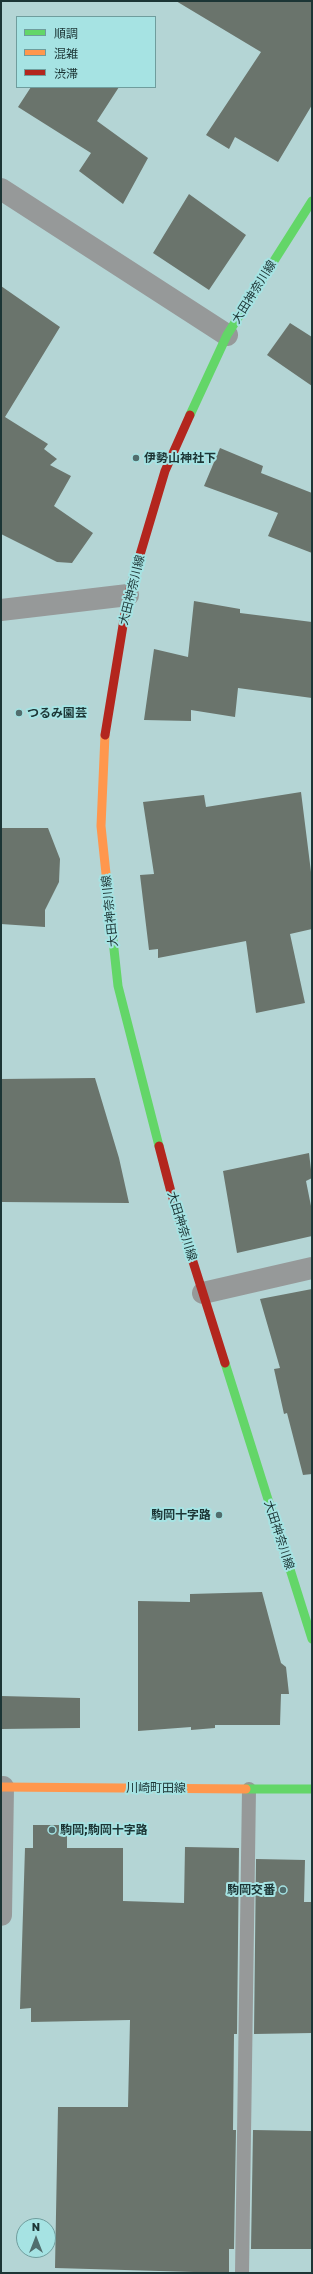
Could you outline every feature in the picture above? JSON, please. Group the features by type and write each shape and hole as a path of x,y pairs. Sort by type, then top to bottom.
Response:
{"main road":[{"name":"大田神奈川線","path":"312,201 227,335 165,471 128,596 106,724 102,826 118,986 171,1192 312,1639"},
{"name":"川崎町田線","path":"2,1787 312,1789"}],"street":[{"path":"1,189 227,335"},
{"path":"1,610 128,596"},
{"path":"203,1293 312,1268"},
{"path":"1,1915 2,1787"}],"lane":[{"path":"242,2273 250,1789"}],"building":[{"path":"176,1 312,1 312,105 278,162 235,137 229,149 206,135 261,52"},
{"path":"30,88 118,88 97,121 148,158 123,204 79,171 91,153 18,107"},
{"path":"189,194 246,235 209,290 153,253"},
{"path":"1,286 60,327 5,417 48,444 44,449 57,459 50,465 71,476 54,506 93,533 72,563 57,562 1,534"},
{"path":"290,323 312,337 312,386 267,355"},
{"path":"220,448 263,466 261,473 312,493 312,553 268,536 278,513 204,486"},
{"path":"194,601 240,609 240,613 312,622 312,698 238,688 235,717 191,710 191,721 144,720 154,649 188,657"},
{"path":"301,792 312,880 312,929 290,934 305,1003 256,1013 246,941 158,958 158,949 149,950 140,875 154,874 143,802 204,795 206,807"},
{"path":"1,828 48,828 60,859 59,882 45,910 45,927 1,924"},
{"path":"95,1078 119,1158 129,1203 1,1202 1,1079"},
{"path":"309,1153 312,1178 306,1181 312,1211 312,1236 237,1253 223,1171"},
{"path":"312,1289 312,1474 303,1475 287,1413 284,1414 274,1369 280,1368 260,1299"},
{"path":"262,1592 281,1663 286,1667 289,1694 281,1694 280,1725 215,1725 215,1728 191,1730 191,1727 138,1731 138,1601 190,1602 190,1594"},
{"path":"1,1696 80,1698 80,1728 1,1729"},
{"path":"33,1825 67,1825 67,1848 123,1848 123,1901 184,1903 185,1847 239,1848 237,2034 234,2034 233,2130 236,2130 234,2249 229,2249 229,2273 55,2268 58,2107 128,2107 130,2020 31,2022 31,2008 20,2009 25,1848 33,1848"},
{"path":"256,1859 305,1860 304,1902 312,1902 312,2033 254,2034"},
{"path":"253,2130 312,2131 312,2249 251,2249"}],"traffic: fast":[{"path":"190,415 227,335 312,201"},
{"path":"112,931 118,986 159,1146"},
{"path":"225,1363 312,1639"},
{"path":"246,1789 312,1789"}],"traffic: slow":[{"path":"105,735 101,826 112,931"},
{"path":"1,1787 246,1789"}],"traffic: jam":[{"path":"105,735 128,595 165,471 190,415"},
{"path":"159,1146 171,1192 225,1363"}],"place":[{"name":"伊勢山神社下","path":"136,458"},
{"name":"つるみ園芸","path":"19,713"},
{"name":"駒岡十字路","path":"219,1515"},
{"name":"駒岡;駒岡十字路","path":"52,1830"},
{"name":"駒岡交番","path":"283,1890"}]}
